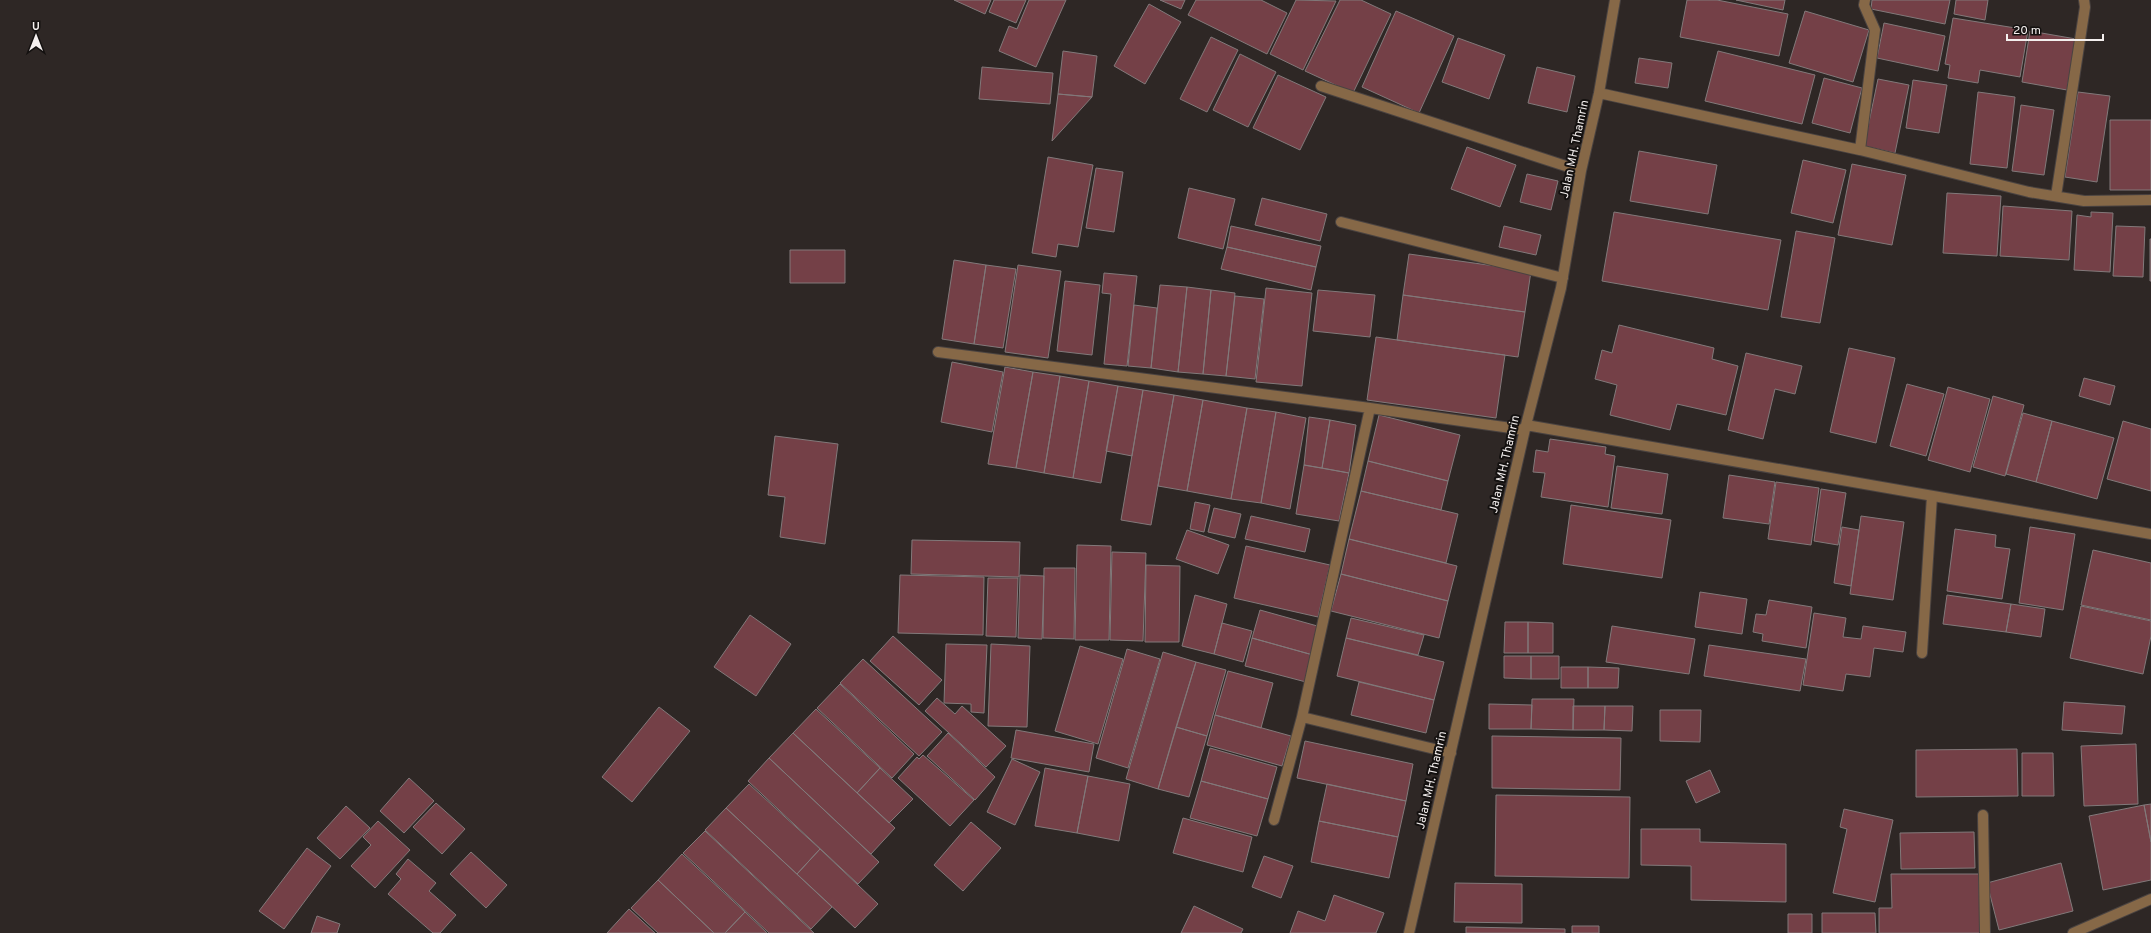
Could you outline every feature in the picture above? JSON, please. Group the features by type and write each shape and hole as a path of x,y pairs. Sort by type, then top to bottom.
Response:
{"street":[{"name":"Jalan MH. Thamrin","path":"1409,933 1525,427 1563,278 1581,171 1599,93 1615,0"},
{"path":"1860,150 1875,30 1864,5 1865,0"},
{"path":"2056,196 2085,7 2084,0"},
{"path":"1321,86 1581,171"},
{"path":"1599,93 1860,150 2029,192 2084,201 2151,200"},
{"path":"1341,222 1563,278"},
{"path":"938,352 1525,427 2151,534"},
{"path":"1274,820 1302,717 1370,408"},
{"path":"1922,652 1932,496"},
{"path":"1302,717 1451,752"},
{"path":"1983,816 1985,933"},
{"path":"2073,933 2151,899"}],"building":[{"path":"954,0 991,0 985,14"},
{"path":"994,0 1026,0 1016,23 989,12"},
{"path":"1029,0 1066,0 1036,67 999,51 1009,26 1017,29"},
{"path":"1160,0 1185,0 1181,9"},
{"path":"1196,0 1261,0 1287,13 1267,54 1188,15"},
{"path":"1296,0 1336,1 1303,70 1270,54"},
{"path":"1340,0 1361,0 1391,14 1353,93 1305,71"},
{"path":"1687,0 1717,0 1788,14 1779,56 1680,37"},
{"path":"1736,0 1785,0 1783,10"},
{"path":"1872,0 1950,0 1945,24 1871,9"},
{"path":"1956,0 1988,0 1985,20 1954,14"},
{"path":"1149,4 1181,22 1145,84 1114,66"},
{"path":"1396,11 1454,36 1419,113 1362,87"},
{"path":"1805,11 1869,30 1853,82 1789,63"},
{"path":"1953,18 2028,30 2020,77 1980,70 1978,83 1948,78 1950,65 1945,64"},
{"path":"1884,23 1945,36 1938,71 1877,58"},
{"path":"2030,31 2076,39 2067,90 2022,82"},
{"path":"1211,37 1238,50 1207,112 1180,99"},
{"path":"1458,38 1505,55 1489,99 1442,82"},
{"path":"1063,51 1097,56 1092,97 1058,94"},
{"path":"1718,51 1815,75 1802,124 1705,101"},
{"path":"1240,54 1276,72 1248,127 1213,110"},
{"path":"1639,58 1672,63 1668,88 1635,83"},
{"path":"982,67 1053,73 1050,104 979,99"},
{"path":"1537,67 1575,76 1567,112 1528,103"},
{"path":"1278,75 1326,97 1300,150 1253,128"},
{"path":"1824,78 1862,88 1850,133 1812,123"},
{"path":"1878,79 1909,85 1895,153 1864,146"},
{"path":"1913,80 1947,85 1939,133 1906,128"},
{"path":"1978,92 2015,97 2007,168 1970,164"},
{"path":"2078,92 2110,96 2097,182 2065,177"},
{"path":"1058,94 1092,97 1052,141"},
{"path":"2021,105 2054,110 2044,175 2012,171"},
{"path":"2110,120 2151,120 2151,190 2110,190"},
{"path":"1467,147 1516,165 1500,207 1451,189"},
{"path":"1639,151 1717,165 1708,214 1630,201"},
{"path":"1048,157 1093,165 1078,247 1058,244 1056,257 1032,253"},
{"path":"1803,160 1846,170 1833,223 1791,213"},
{"path":"1852,164 1906,175 1892,245 1838,235"},
{"path":"1096,168 1123,172 1114,232 1086,228"},
{"path":"1527,174 1558,181 1551,210 1520,202"},
{"path":"1189,188 1235,199 1223,249 1178,238"},
{"path":"1947,193 2001,196 1997,256 1943,253"},
{"path":"1262,198 1327,214 1320,241 1255,225"},
{"path":"2003,206 2072,211 2069,260 2000,256"},
{"path":"1614,212 1781,240 1768,310 1602,281"},
{"path":"2091,212 2113,213 2110,272 2074,270 2077,215 2091,217"},
{"path":"1231,226 1321,246 1316,267 1227,247"},
{"path":"1504,226 1541,235 1536,255 1499,247"},
{"path":"2116,226 2145,227 2143,277 2113,276"},
{"path":"1796,231 1835,238 1820,323 1781,317"},
{"path":"2151,239 2151,281 2150,281"},
{"path":"1227,247 1316,267 1311,290 1221,269"},
{"path":"790,250 845,250 845,283 790,283"},
{"path":"1409,254 1531,271 1525,312 1403,295"},
{"path":"954,260 986,265 974,344 942,339"},
{"path":"986,265 1016,269 1003,348 974,344"},
{"path":"1018,265 1061,271 1048,358 1005,352"},
{"path":"1104,273 1137,276 1127,366 1104,364 1111,294 1102,293"},
{"path":"1065,281 1100,285 1092,355 1057,351"},
{"path":"1160,285 1187,287 1178,372 1151,368"},
{"path":"1187,287 1211,290 1203,374 1178,372"},
{"path":"1266,288 1312,293 1302,386 1256,382"},
{"path":"1211,290 1235,293 1226,376 1203,374"},
{"path":"1318,290 1375,295 1370,337 1313,331"},
{"path":"1403,295 1525,312 1518,357 1397,340"},
{"path":"1235,296 1264,299 1255,379 1226,376"},
{"path":"1134,305 1157,308 1151,368 1128,366"},
{"path":"1619,325 1714,348 1712,359 1738,366 1726,415 1677,404 1670,430 1610,415 1617,385 1595,379 1602,350 1612,353"},
{"path":"1376,337 1505,355 1496,418 1367,400"},
{"path":"1849,348 1895,358 1876,443 1830,432"},
{"path":"1746,353 1802,366 1795,394 1775,389 1763,439 1728,430"},
{"path":"952,362 1003,372 992,432 941,422"},
{"path":"1005,367 1033,372 1016,468 988,464"},
{"path":"1033,372 1060,376 1044,473 1016,468"},
{"path":"1060,376 1089,381 1073,478 1044,473"},
{"path":"2084,378 2115,386 2110,405 2079,396"},
{"path":"1089,381 1118,386 1101,483 1073,478"},
{"path":"1907,384 1944,394 1926,456 1890,446"},
{"path":"1118,386 1143,390 1132,456 1106,451"},
{"path":"1948,387 1990,399 1970,472 1928,460"},
{"path":"1143,390 1174,395 1151,525 1121,520"},
{"path":"1174,395 1203,400 1187,491 1158,486"},
{"path":"1993,396 2024,405 2005,476 1973,467"},
{"path":"1203,400 1247,408 1231,499 1187,491"},
{"path":"1247,408 1276,412 1261,503 1231,499"},
{"path":"1276,412 1306,418 1290,509 1261,503"},
{"path":"2023,413 2052,421 2036,482 2006,474"},
{"path":"1379,415 1460,435 1448,481 1368,461"},
{"path":"1309,417 1330,420 1322,468 1304,465"},
{"path":"1330,420 1356,425 1349,473 1322,468"},
{"path":"2052,421 2114,438 2097,499 2036,482"},
{"path":"2123,421 2151,429 2151,491 2107,479"},
{"path":"775,436 838,444 825,544 780,537 785,497 768,495"},
{"path":"1550,439 1606,447 1605,454 1615,456 1608,507 1541,497 1545,473 1533,472 1536,450 1548,452"},
{"path":"1368,461 1448,481 1441,510 1361,491"},
{"path":"1304,465 1349,473 1339,521 1296,514"},
{"path":"1617,466 1668,474 1662,514 1611,508"},
{"path":"1729,475 1775,482 1769,524 1723,518"},
{"path":"1776,482 1819,488 1811,545 1768,539"},
{"path":"1821,489 1846,493 1838,545 1814,541"},
{"path":"1361,491 1458,514 1446,563 1349,539"},
{"path":"1195,502 1210,505 1204,532 1190,529"},
{"path":"1571,505 1671,520 1662,578 1563,564"},
{"path":"1214,508 1241,514 1235,538 1208,532"},
{"path":"1251,516 1310,529 1305,552 1245,539"},
{"path":"1861,516 1904,522 1893,600 1850,594"},
{"path":"1842,527 1859,530 1851,586 1834,583"},
{"path":"2030,527 2075,534 2063,610 2019,603"},
{"path":"1955,529 1996,535 1995,547 2010,549 2002,599 1947,591"},
{"path":"1187,530 1229,545 1218,574 1176,559"},
{"path":"1349,539 1457,566 1448,601 1341,574"},
{"path":"912,540 1020,542 1019,577 911,574"},
{"path":"1077,545 1111,546 1109,640 1075,640"},
{"path":"1246,546 1330,565 1318,617 1234,598"},
{"path":"2093,550 2151,563 2151,620 2081,605"},
{"path":"1112,552 1146,553 1143,641 1110,640"},
{"path":"1146,565 1180,566 1179,642 1145,642"},
{"path":"1044,568 1075,568 1074,639 1043,638"},
{"path":"1341,574 1448,601 1439,638 1331,611"},
{"path":"900,575 984,577 983,635 898,633"},
{"path":"1020,575 1044,576 1042,639 1018,638"},
{"path":"988,578 1018,578 1016,637 986,636"},
{"path":"1700,592 1747,599 1742,634 1695,627"},
{"path":"1195,595 1227,604 1214,654 1182,646"},
{"path":"1947,595 2011,604 2006,632 1943,624"},
{"path":"1769,600 1812,607 1806,648 1762,641 1763,634 1753,632 1756,614 1766,615"},
{"path":"2011,604 2045,609 2041,637 2006,632"},
{"path":"2081,606 2151,621 2151,636 2143,674 2070,658"},
{"path":"1260,610 1321,627 1313,655 1252,638"},
{"path":"1814,613 1846,618 1843,637 1861,639 1863,626 1906,632 1903,652 1874,648 1870,677 1846,674 1843,691 1803,685"},
{"path":"750,615 791,644 756,696 714,667"},
{"path":"1351,618 1424,635 1418,655 1346,638"},
{"path":"1505,622 1528,622 1528,653 1504,653"},
{"path":"1528,622 1553,623 1553,653 1528,653"},
{"path":"1222,623 1252,631 1243,662 1214,654"},
{"path":"1612,626 1695,639 1689,674 1606,662"},
{"path":"893,636 942,680 919,705 870,661"},
{"path":"1252,638 1313,655 1306,682 1245,666"},
{"path":"1346,638 1444,662 1434,700 1337,676"},
{"path":"946,644 987,645 984,713 971,712 971,704 944,703"},
{"path":"991,644 1030,646 1027,727 988,726"},
{"path":"1709,645 1806,659 1800,691 1704,676"},
{"path":"1080,646 1123,659 1098,744 1055,731"},
{"path":"1127,649 1160,659 1128,768 1096,758"},
{"path":"1163,652 1196,662 1158,789 1126,779"},
{"path":"1504,656 1531,656 1531,679 1504,678"},
{"path":"1531,656 1559,656 1559,679 1531,679"},
{"path":"863,659 942,732 919,756 840,683"},
{"path":"1196,662 1226,670 1207,736 1176,727"},
{"path":"1561,667 1588,667 1588,688 1561,688"},
{"path":"1588,667 1619,668 1618,688 1588,688"},
{"path":"1228,671 1273,683 1261,728 1215,715"},
{"path":"1359,682 1434,700 1426,733 1351,715"},
{"path":"840,684 914,754 892,778 817,708"},
{"path":"937,698 955,714 962,706 1006,746 986,767 925,711"},
{"path":"1532,699 1574,699 1573,730 1531,729"},
{"path":"2064,702 2125,706 2122,734 2062,730"},
{"path":"1489,704 1532,705 1531,729 1489,729"},
{"path":"1573,706 1605,706 1604,730 1573,730"},
{"path":"1605,706 1633,706 1632,731 1604,730"},
{"path":"659,707 690,731 632,802 602,777"},
{"path":"816,709 880,768 857,793 793,733"},
{"path":"1660,710 1701,710 1700,742 1660,741"},
{"path":"1215,715 1291,736 1282,766 1207,745"},
{"path":"1176,727 1207,736 1189,797 1158,789"},
{"path":"1016,730 1094,744 1089,772 1011,758"},
{"path":"793,733 895,828 871,854 769,758"},
{"path":"948,733 995,777 975,800 927,756"},
{"path":"1492,736 1621,738 1620,790 1492,788"},
{"path":"1305,741 1413,764 1406,801 1297,778"},
{"path":"2136,744 2138,804 2084,806 2081,746"},
{"path":"1210,748 1277,767 1268,799 1201,781"},
{"path":"2017,749 2018,796 1916,797 1916,750"},
{"path":"2022,753 2053,753 2054,796 2022,796"},
{"path":"923,755 974,800 950,826 898,778 917,757 919,759"},
{"path":"769,758 879,862 858,884 748,781"},
{"path":"1012,759 1040,772 1015,825 987,812"},
{"path":"880,768 913,799 889,823 857,793"},
{"path":"1045,768 1088,776 1077,833 1035,826"},
{"path":"1710,770 1720,792 1696,803 1686,781"},
{"path":"1088,776 1130,784 1119,841 1077,833"},
{"path":"409,778 434,801 404,833 380,811"},
{"path":"1201,781 1268,799 1257,836 1190,818"},
{"path":"749,784 820,849 797,874 726,808"},
{"path":"1327,784 1406,801 1398,837 1319,821"},
{"path":"1496,795 1630,797 1629,878 1495,876"},
{"path":"436,803 465,829 442,854 413,827"},
{"path":"2151,804 2151,842 2144,805"},
{"path":"2144,805 2151,842 2151,880 2103,890 2089,816"},
{"path":"346,806 370,828 340,859 317,838"},
{"path":"726,808 832,907 811,929 705,830"},
{"path":"1844,809 1893,820 1875,902 1833,893 1847,829 1840,827"},
{"path":"1183,818 1252,837 1243,872 1173,853"},
{"path":"378,821 410,850 375,888 351,866 371,845 363,837"},
{"path":"1319,821 1398,837 1389,878 1311,862"},
{"path":"971,822 1001,848 963,891 934,865"},
{"path":"1641,829 1700,829 1700,842 1786,844 1786,902 1691,900 1691,866 1641,865"},
{"path":"705,831 814,933 769,933 683,853"},
{"path":"1974,832 1975,868 1901,869 1900,833"},
{"path":"307,848 331,866 284,929 259,911"},
{"path":"820,849 878,904 855,928 797,874"},
{"path":"471,852 507,885 486,908 450,874"},
{"path":"682,854 745,912 725,933 714,933 658,880"},
{"path":"1264,856 1293,866 1281,898 1252,887"},
{"path":"408,859 436,883 429,891 456,915 440,933 433,933 388,894 401,879 396,874"},
{"path":"2061,863 2073,911 1999,930 1987,883"},
{"path":"1891,874 1979,874 1980,933 1879,933 1879,908 1892,908"},
{"path":"658,880 714,933 658,933 631,908"},
{"path":"1455,883 1522,884 1522,923 1454,922"},
{"path":"1334,895 1384,913 1376,933 1290,933 1298,911 1325,921"},
{"path":"1194,906 1243,929 1241,933 1181,933"},
{"path":"629,909 655,933 607,933"},
{"path":"745,912 767,933 725,933"},
{"path":"1822,913 1875,913 1876,933 1822,933"},
{"path":"1788,914 1812,914 1812,933 1788,933"},
{"path":"317,916 340,924 337,933 311,933"},
{"path":"1572,926 1599,926 1599,933 1572,933"},
{"path":"1466,927 1565,929 1565,933 1466,933"}]}
